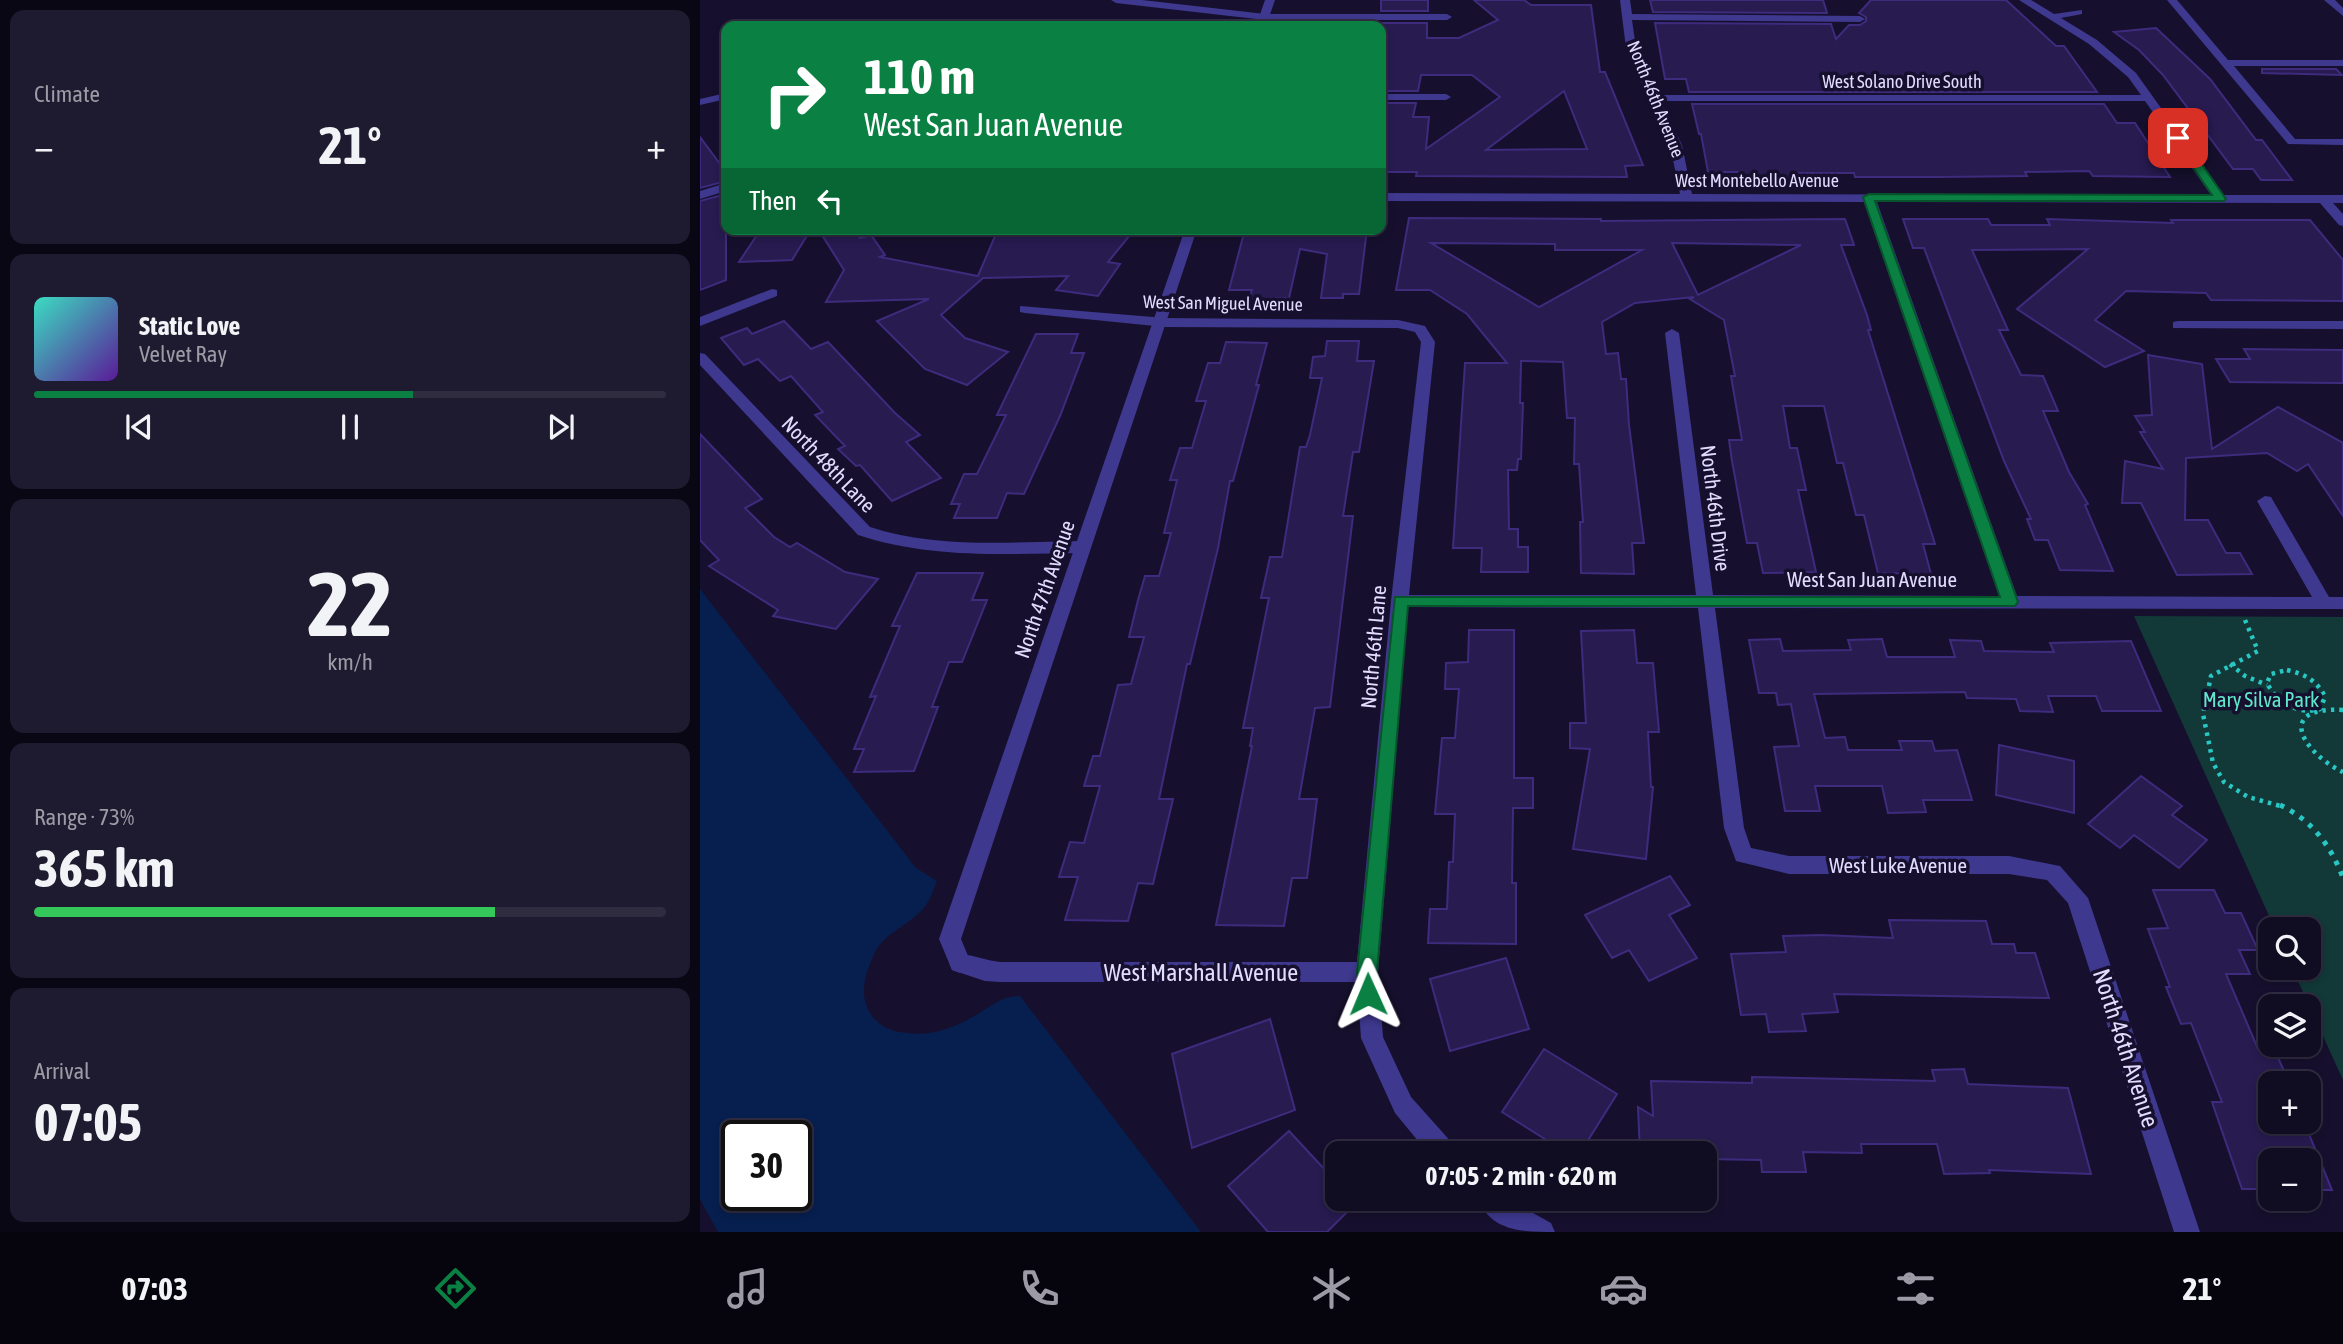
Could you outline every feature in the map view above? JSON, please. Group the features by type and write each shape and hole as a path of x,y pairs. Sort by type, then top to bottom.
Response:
{"street":[{"path":"1116,0 1263,21 1447,17"},
{"path":"1263,21 1270,0"},
{"name":"North 46th Avenue","path":"1625,0 1631,48 1676,145 1687,197"},
{"path":"2024,0 2093,42 2122,65 2150,98 2220,199"},
{"path":"2172,0 2292,142 2343,142"},
{"path":"2329,0 2343,13"},
{"path":"2052,17 2079,12"},
{"path":"1628,17 1860,19"},
{"path":"2226,63 2343,63"},
{"path":"700,102 721,97"},
{"path":"1386,97 1446,97"},
{"name":"West Solano Drive South","path":"1653,98 2150,98"},
{"path":"700,195 721,189"},
{"name":"West Montebello Avenue","path":"1386,197 2343,199"},
{"path":"1869,197 2010,602"},
{"path":"2323,199 2343,222"},
{"name":"North 47th Avenue","path":"960,963 950,940 1189,235"},
{"path":"700,322 772,293"},
{"name":"West San Miguel Avenue","path":"1025,309 1159,323 1398,324 1420,329"},
{"path":"2178,325 2343,325"},
{"name":"North 46th Lane","path":"1367,972 1400,601 1428,342 1420,329"},
{"name":"North 46th Drive","path":"1672,333 1734,828 1743,855"},
{"name":"North 48th Lane","path":"700,357 864,531 897,543 924,547 1082,547"},
{"path":"2265,501 2324,603"},
{"name":"West San Juan Avenue","path":"1400,601 2343,603"},
{"name":"West Luke Avenue","path":"1743,855 1789,865 2009,864 2053,872"},
{"name":"North 46th Avenue","path":"2053,872 2077,898 2187,1232"},
{"name":"West Marshall Avenue","path":"960,963 985,971 1000,972 1367,972"},
{"path":"1367,972 1372,1038 1403,1105 1434,1141"},
{"path":"1502,1211 1542,1232"}],"path":[{"path":"2235,603 2258,651 2211,676 2203,714 2213,763 2224,782 2248,797 2282,806 2313,827 2334,854 2343,878"},
{"path":"2230,664 2245,676 2267,685 2275,697 2290,707 2314,711 2343,710"},
{"path":"2267,685 2269,676 2287,670 2304,674 2313,680 2324,693 2323,704 2305,717 2301,726 2302,737 2320,760 2343,772"}],"green space":[{"name":"Mary Silva Park","path":"2134,616 2343,617 2343,1080 2321,1032 2321,994 2304,994 2297,980 2321,980 2321,917 2270,917"}],"water":[{"path":"700,589 916,868 937,881 921,912 886,938 875,952 866,975 864,990 866,1006 873,1017 883,1026 895,1031 911,1034 932,1033 962,1023 1004,999 1020,996 1201,1232 718,1232 700,1199"}],"building":[{"path":"1381,0 1428,0 1428,11 1381,11"},
{"path":"1474,0 1524,0 1531,5 1591,5 1600,72 1605,72 1643,165 1625,166 1627,177 1416,176 1417,172 1386,172 1386,103 1416,103 1413,117 1429,117 1426,149 1500,97 1472,75 1421,75 1418,91 1386,91 1386,23 1427,23 1427,38 1459,38 1498,20","holes":["1564,91 1587,149 1486,150"]},
{"path":"1650,0 1823,0 1827,13 1653,12"},
{"path":"1871,0 2006,0 2056,46 2064,46 2097,92 1689,92 1686,79 1665,79 1655,23 1831,24 1836,39 1849,25 1860,25 1866,21 1866,17 1859,13"},
{"path":"2156,28 2210,79 2256,140 2262,140 2292,180 2261,180 2253,169 2233,169 2163,75 2139,50 2114,32"},
{"path":"2262,69 2336,69 2342,75 2262,73"},
{"path":"1692,104 2104,104 2117,123 2135,123 2170,177 2093,176 2089,171 2025,172 2027,176 1855,177 1854,173 1793,173 1794,177 1740,177 1739,172 1708,172"},
{"path":"700,137 721,165 721,182 700,188"},
{"path":"721,195 721,235 726,235 726,280 700,290 700,201"},
{"path":"1409,218 1601,221 1845,219 1854,245 1841,245 1867,315 1871,330 1868,330 1935,544 1923,544 1931,574 1878,573 1864,515 1856,515 1843,463 1837,463 1824,406 1783,406 1790,448 1797,448 1806,490 1798,490 1816,572 1763,573 1757,543 1747,543 1732,461 1729,440 1742,440 1731,376 1735,376 1724,320 1690,299 1694,297 1635,303 1602,322 1606,354 1618,353 1621,379 1626,379 1644,543 1632,543 1634,574 1581,573 1580,522 1583,522 1579,464 1574,464 1575,418 1567,418 1563,362 1521,361 1521,459 1518,459 1517,470 1508,470 1509,529 1518,529 1518,547 1528,547 1528,572 1481,572 1482,548 1453,548 1465,363 1507,363 1467,314 1430,290 1396,290","holes":["1431,243 1555,244 1555,250 1642,250 1539,307","1672,243 1801,245 1698,295"]},
{"path":"1903,219 1988,219 1991,225 2050,225 2047,219 2173,223 2171,220 2310,220 2343,260 2343,301 2211,300 2206,293 2126,291 2095,320 2144,351 2105,367 2017,309 2088,249 1972,250 2008,330 1999,330 2021,375 2043,376 2058,411 2043,411 2069,472 2088,504 2085,505 2113,571 2060,570 2048,540 2035,540 2027,519 2031,519 2004,461 1924,248 1913,248"},
{"path":"757,235 807,235 792,260 739,262"},
{"path":"822,235 858,235 860,238 871,235 885,255 880,257 978,276 995,235 1130,235 1108,262 1120,264 1098,296 1056,290 1068,276 983,278 941,315 965,338 1008,352 967,385 925,369 877,321 929,299 826,302 844,270"},
{"path":"1243,235 1366,235 1359,294 1343,294 1343,298 1321,298 1327,254 1300,249 1289,298 1249,299 1252,290 1229,290"},
{"path":"784,321 811,349 828,342 895,413 920,435 906,442 941,478 892,501 860,465 856,466 838,449 845,446 815,415 823,412 791,376 780,381 758,359 744,365 721,338 747,328 752,334"},
{"path":"1036,334 1078,334 1071,353 1084,353 1060,416 1024,494 1007,493 997,518 954,518 960,504 951,504 964,474 977,474 1006,415 997,415"},
{"path":"1327,341 1359,341 1357,361 1374,361 1359,452 1353,452 1343,516 1353,516 1330,707 1315,708 1299,799 1317,799 1307,878 1292,878 1284,926 1216,925 1252,746 1253,728 1243,728 1269,598 1261,598 1270,557 1282,557 1300,447 1306,447 1310,435 1322,378 1310,378 1313,357 1325,356"},
{"path":"1226,342 1267,343 1256,385 1259,385 1233,481 1230,481 1218,548 1190,664 1187,664 1159,799 1173,799 1153,884 1138,883 1128,921 1065,920 1078,877 1059,877 1070,842 1084,843 1100,786 1084,786 1093,756 1100,756 1118,685 1131,684 1144,637 1129,637 1138,600 1145,576 1159,576 1171,533 1164,533 1177,480 1170,480 1180,448 1192,448 1206,401 1196,401 1208,363 1220,363"},
{"path":"2244,349 2343,350 2343,383 2230,382 2216,359 2250,359"},
{"path":"2148,355 2202,364 2212,449 2278,407 2343,443 2343,516 2308,464 2297,471 2267,453 2186,458 2185,520 2208,520 2226,553 2240,553 2252,574 2177,575 2141,503 2122,503 2125,461 2163,469 2140,432 2145,432 2135,416 2152,415"},
{"path":"700,434 762,499 745,508 774,537 790,547 797,543 845,572 878,579 836,629 773,616 778,610 709,566 719,560 700,540"},
{"path":"917,573 983,573 972,600 987,600 962,662 949,662 932,707 938,707 914,771 854,772 864,749 854,749 876,696 870,697 900,626 892,626"},
{"path":"1469,630 1514,630 1514,778 1533,778 1533,808 1513,808 1512,883 1516,883 1516,944 1428,943 1430,909 1447,909 1449,862 1453,862 1455,814 1435,814 1442,738 1455,738 1459,689 1445,689 1446,663 1468,662"},
{"path":"1634,630 1637,663 1653,663 1659,732 1648,732 1653,787 1646,859 1573,849 1590,749 1570,748 1570,723 1586,723 1581,631"},
{"path":"1780,639 1783,651 1851,650 1848,640 1882,639 1887,657 1955,657 1950,640 1981,641 1984,651 2054,652 2050,643 2131,641 2161,711 2102,711 2096,696 2048,696 2053,712 2020,711 2016,699 1967,698 1965,692 1814,694 1825,738 1845,737 1848,750 1902,750 1899,741 1932,741 1935,751 1957,750 1972,800 1923,800 1926,812 1888,813 1882,786 1815,786 1820,811 1785,811 1774,747 1799,746 1791,704 1778,705 1776,693 1759,693 1749,640"},
{"path":"1999,745 2074,761 2074,813 1996,795"},
{"path":"2141,776 2182,806 2172,815 2207,840 2179,868 2134,835 2120,848 2088,824"},
{"path":"1670,876 1690,905 1669,915 1697,958 1649,981 1629,950 1612,958 1585,915"},
{"path":"2153,890 2214,890 2225,913 2241,913 2258,950 2239,950 2250,974 2226,974 2258,1049 2258,1057 2278,1057 2284,1071 2258,1071 2258,1134 2309,1134 2315,1148 2258,1148 2258,1189 2242,1189 2212,1102 2222,1102 2191,1023 2181,1024 2166,987 2170,987 2148,929 2168,928"},
{"path":"1889,920 1986,921 1992,944 2014,944 2016,953 2035,953 2049,998 1834,994 1838,1012 1802,1014 1806,1031 1769,1032 1766,1014 1741,1015 1731,954 1786,952 1783,936 1893,938"},
{"path":"1506,958 1529,1029 1450,1051 1430,979"},
{"path":"1270,1019 1295,1110 1192,1148 1172,1054"},
{"path":"1544,1049 1617,1094 1588,1141 1548,1141 1502,1112"},
{"path":"1964,1069 1968,1084 2068,1088 2091,1174 1989,1170 1990,1173 1944,1174 1937,1144 1861,1144 1862,1153 1803,1152 1806,1172 1762,1172 1761,1160 1717,1159 1717,1141 1639,1141 1638,1107 1653,1116 1651,1081 1752,1083 1752,1077 1935,1081 1932,1070"},
{"path":"1289,1131 1325,1170 1325,1211 1348,1211 1327,1232 1268,1232 1228,1186"},
{"path":"2321,1163 2332,1190 2321,1190"}],"route":[{"path":"1368,994 1367,972 1400,601 2010,602 1869,197 2220,199 2178,138"}]}
